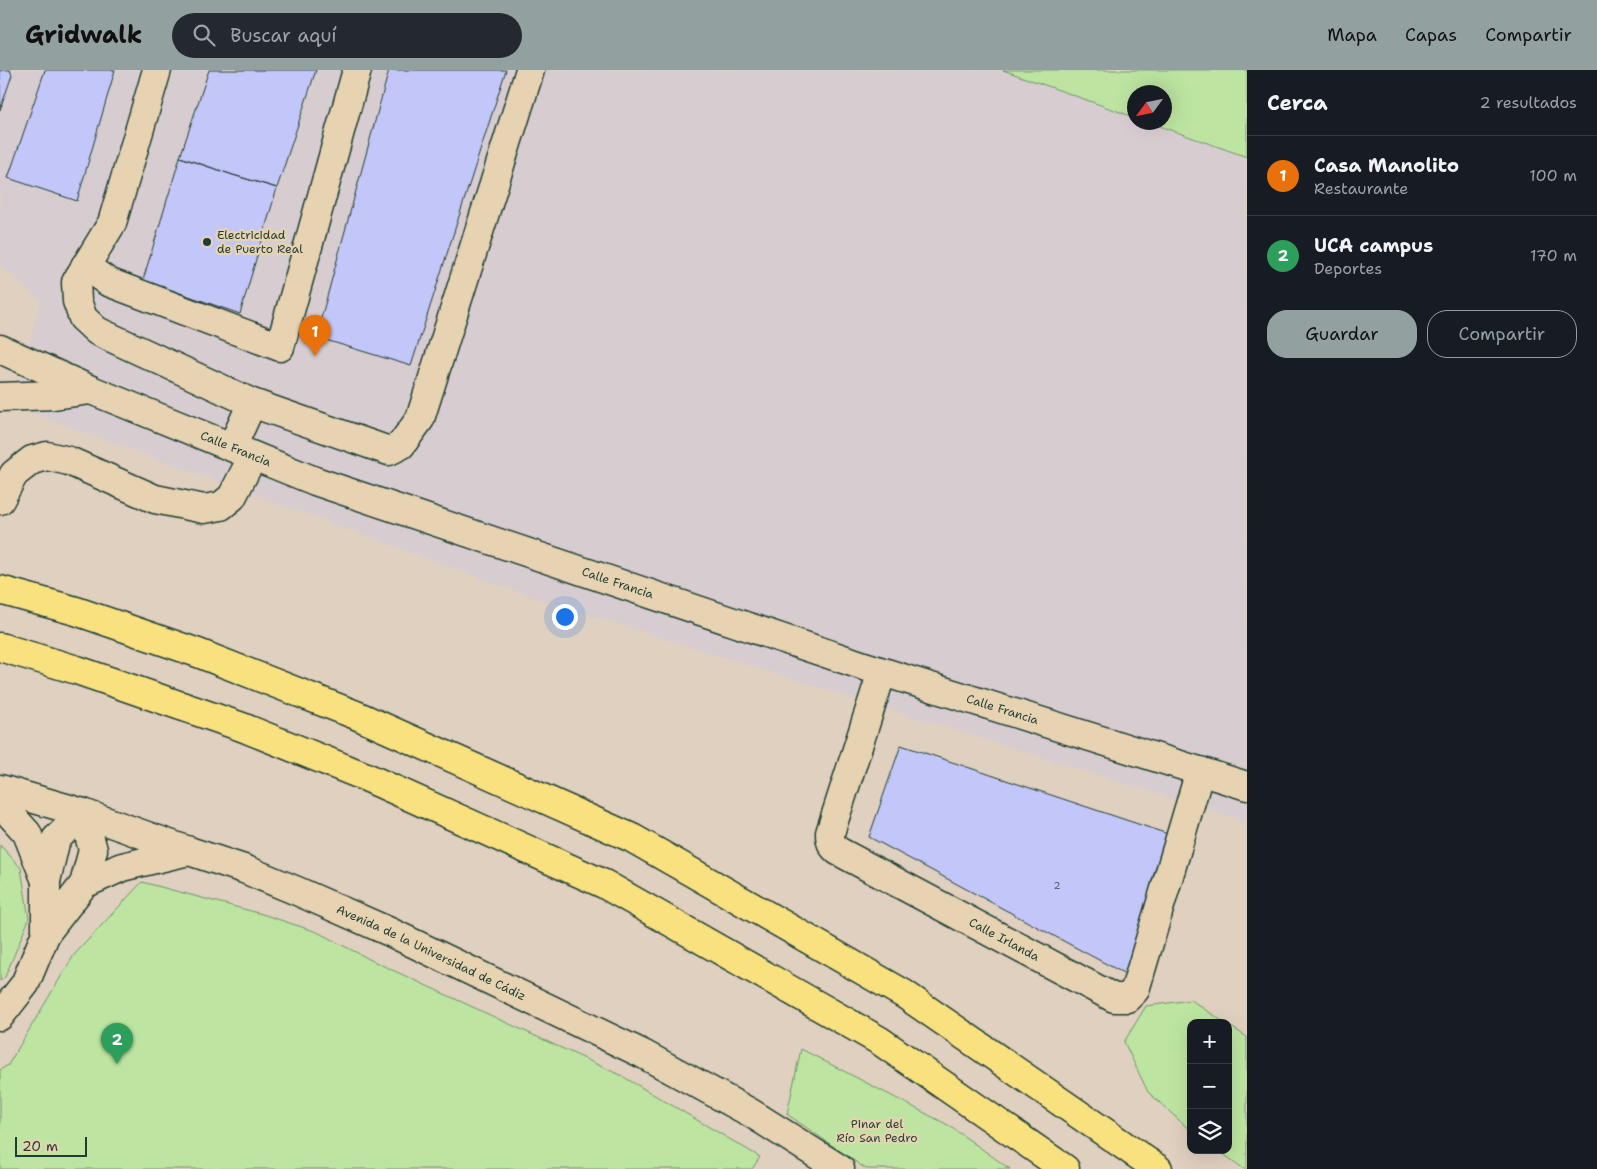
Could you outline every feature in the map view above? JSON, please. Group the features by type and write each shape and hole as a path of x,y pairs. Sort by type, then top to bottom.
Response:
{"highway":[{"path":"0,590 76,611 198,653 356,715 632,838 904,994 1158,1169"},
{"path":"0,647 76,670 242,727 366,776 604,884 880,1041 1065,1169"}],"street":[{"path":"157,70 112,223 76,282 77,301 83,318 97,331 252,403 388,451 401,445 420,418 530,70"},
{"path":"85,266 108,282 280,347 357,70"},
{"name":"Calle Francia","path":"0,349 90,390 314,481 882,672 1247,786"},
{"path":"0,397 54,395 90,390"},
{"path":"0,500 14,474 32,460 47,456 69,461 155,499 204,509 222,506 232,497 252,403"},
{"name":"Calle Irlanda","path":"882,672 830,834 833,846 838,852 1114,998 1127,998 1135,990 1200,771"},
{"name":"Avenida de la Universidad de Cádiz","path":"0,789 83,814 253,873 390,932 643,1054 751,1113 840,1169"},
{"path":"0,803 27,833 46,881"},
{"path":"0,1016 24,984 46,933 84,884 93,850 83,814 56,839 46,881 46,933"},
{"path":"84,884 122,867 189,852"}],"shaded area":[{"path":"0,70 1003,70 1127,114 1127,130 1171,130 1247,157 1247,822 526,595 13,406 40,301 0,265"}],"green space":[{"path":"1003,70 1247,70 1247,157 1171,130 1172,85 1127,85 1127,114"},
{"path":"0,845 21,868 29,919 5,977 0,981"},
{"path":"142,882 262,914 317,932 373,961 622,1076 760,1157 752,1169 0,1169 0,1070 8,1065 74,955"},
{"path":"1191,1000 1219,1019 1187,1019 1187,1127 1148,1092 1124,1042 1146,1006"},
{"path":"1232,1028 1247,1037 1247,1169 1244,1169 1223,1154 1232,1154"},
{"name":"Pinar del Río San Pedro","path":"801,1049 948,1125 1010,1169 866,1169 787,1114"}],"building":[{"path":"0,70 10,70 12,75 0,110"},
{"path":"45,70 115,70 77,201 8,178"},
{"path":"209,70 316,70 277,188 180,157"},
{"path":"389,70 506,70 411,366 316,337"},
{"name":"Electricidad de Puerto Real","path":"180,157 277,188 240,314 143,280"},
{"path":"901,745 1171,835 1127,975 869,837"}],"place":[{"name":"Electricidad de Puerto Real","path":"207,242"},
{"name":"Casa Manolito","path":"315,356"},
{"name":"UCA campus","path":"117,1064"}]}
